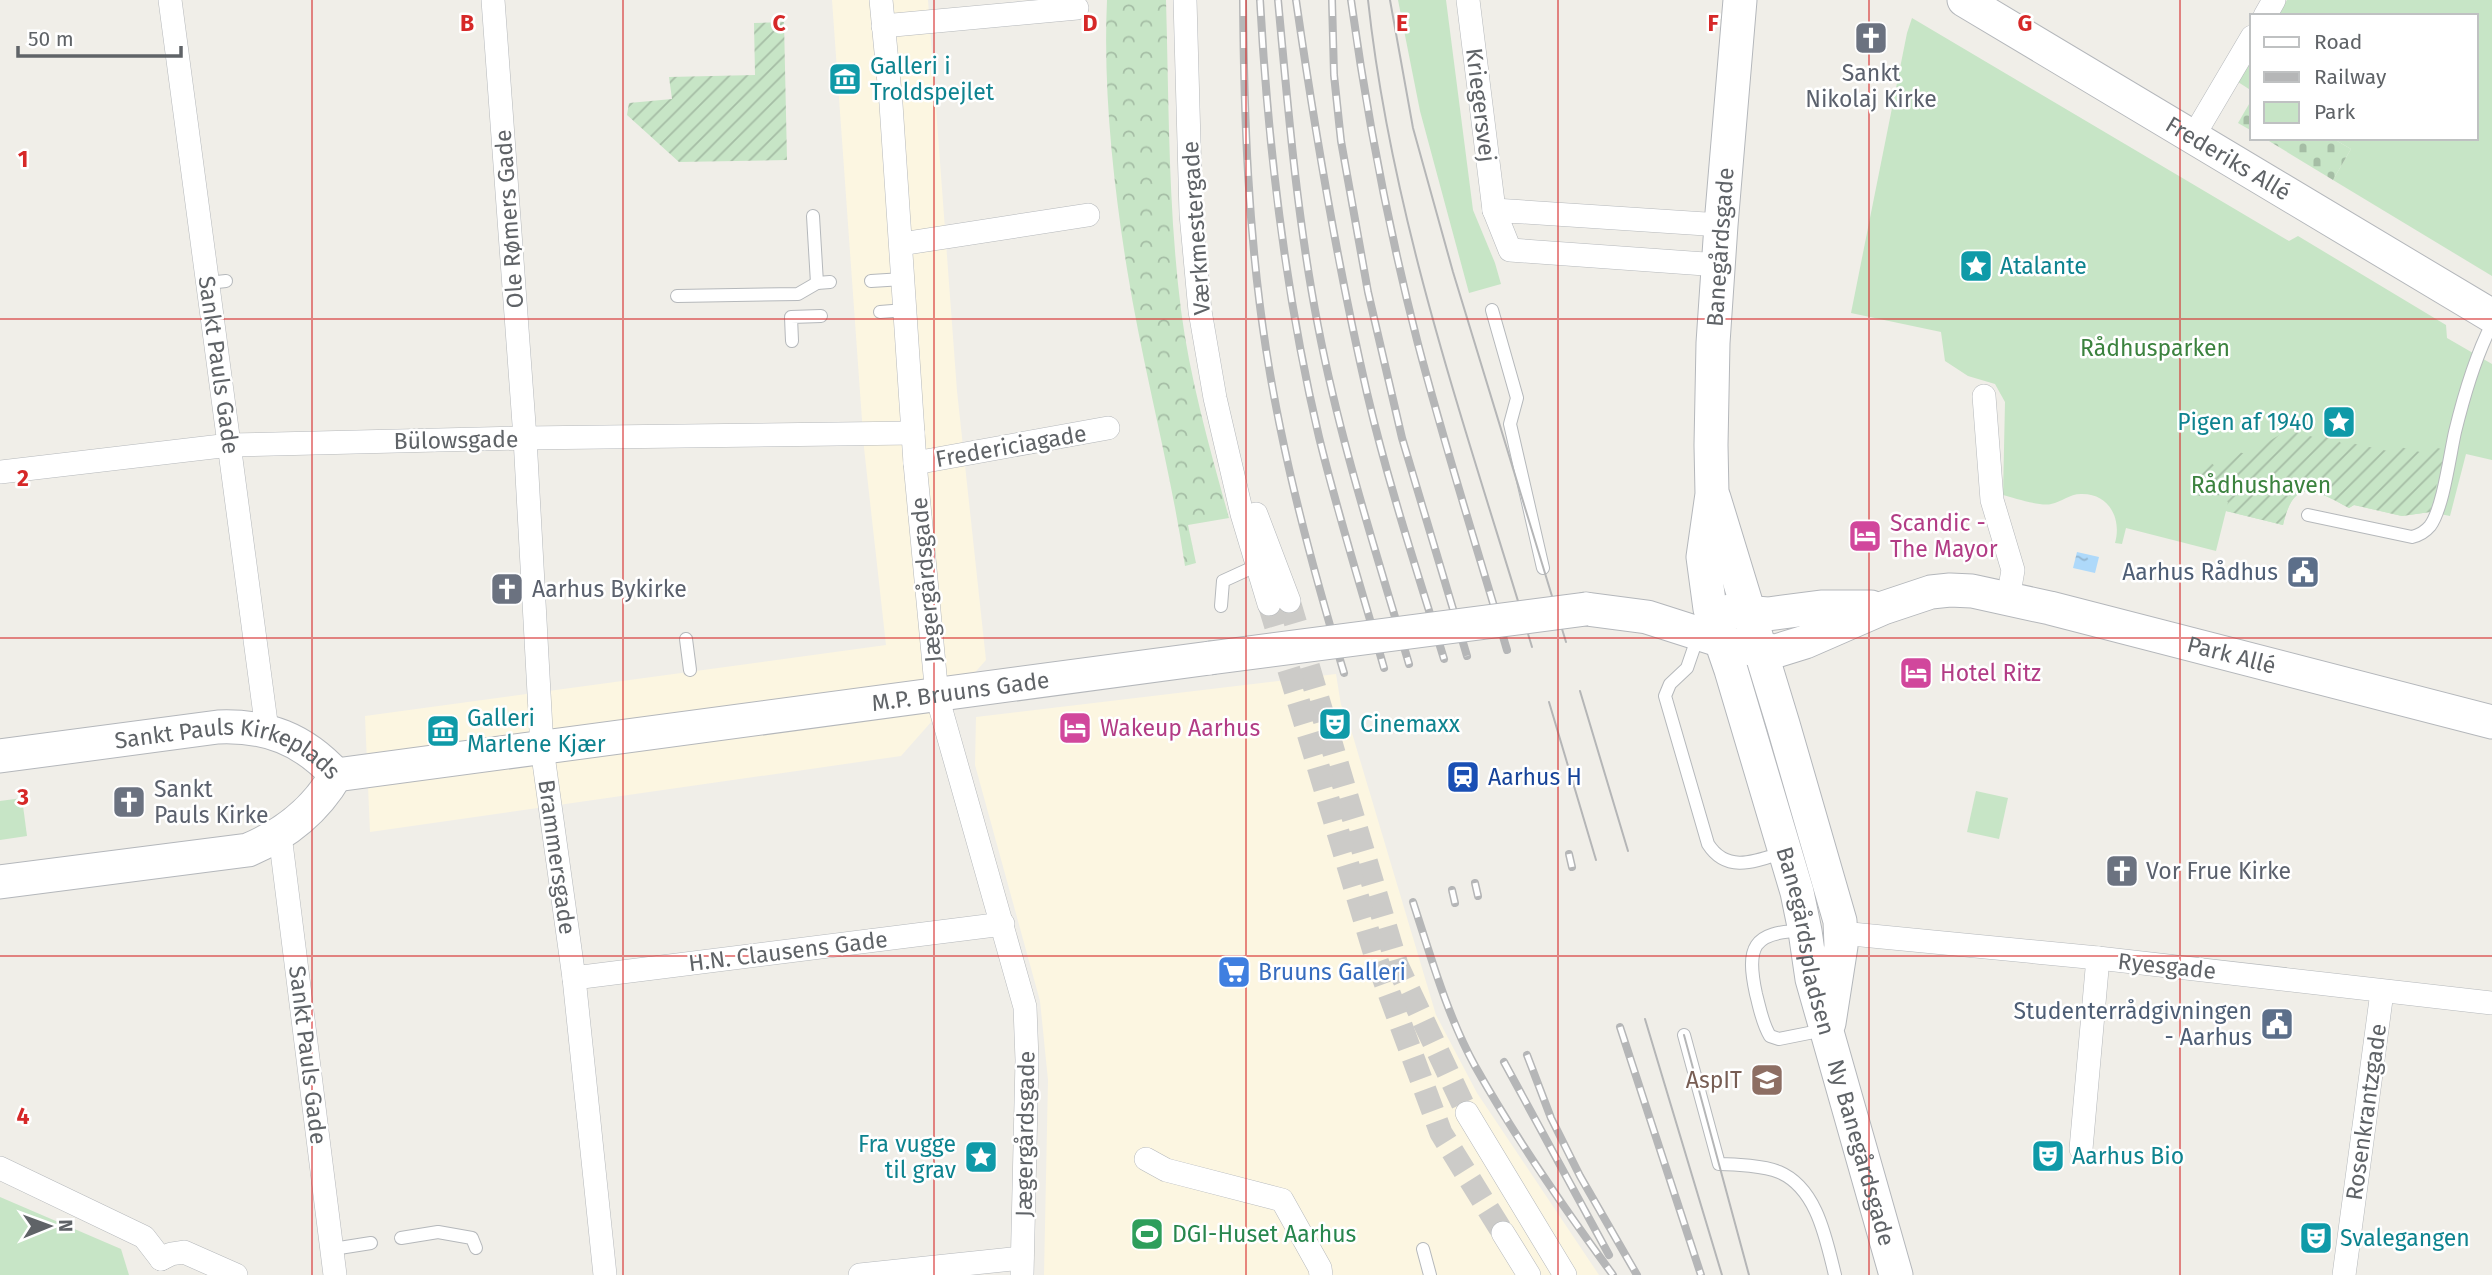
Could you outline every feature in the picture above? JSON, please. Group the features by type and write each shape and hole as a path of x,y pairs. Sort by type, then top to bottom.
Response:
{"street":[{"name":"Sankt Pauls Gade","path":"170,0 198,259 217,282 230,445 267,730"},
{"name":"Ole Rømers Gade","path":"493,0 525,438"},
{"name":"Jægergårdsgade","path":"881,0 901,243 915,463 937,696 1025,1007 1027,1060 1022,1266"},
{"name":"Værkmestergade","path":"1185,0 1191,214 1207,354 1242,514 1258,565 1279,602 1255,510 1230,453"},
{"name":"Kriegersvej","path":"1468,0 1494,209 1510,250 1718,265"},
{"name":"Banegårdsgade","path":"1710,628 1703,551 1712,494 1711,403 1718,265 1740,0"},
{"name":"Frederiks Allé","path":"1964,0 2492,316"},
{"path":"883,26 1077,8"},
{"path":"2193,137 2250,40"},
{"path":"1494,209 1721,225"},
{"path":"901,243 1088,215"},
{"path":"1984,396 1992,500 2013,570 2008,599"},
{"name":"Fredericiagade","path":"915,463 1108,428"},
{"name":"Bülowsgade","path":"0,472 230,445 913,433"},
{"name":"Brammersgade","path":"525,438 542,748 574,978 605,1275"},
{"name":"Banegårdsgade","path":"1712,494 1749,613"},
{"name":"Park Allé","path":"1883,608 1931,592 1972,591 2492,722"},
{"name":"M.P. Bruuns Gade","path":"336,775 542,748 696,723 937,696 1586,609 1631,599 1675,602 1710,628"},
{"path":"1710,628 1749,613 1780,614 1821,607 1883,608"},
{"path":"1710,628 1760,651 1776,651 1805,642 1883,608"},
{"name":"Banegårdspladsen","path":"1749,613 1760,651 1801,846"},
{"name":"Banegårdspladsen","path":"1710,628 1801,846 1838,911 1824,937 1812,979 1828,1029"},
{"name":"Sankt Pauls Kirkeplads","path":"0,756 242,726 267,730 295,742 320,758 336,775 322,798 280,835 248,850 0,882"},
{"name":"Sankt Pauls Gade","path":"280,835 335,1275"},
{"name":"H.N. Clausens Gade","path":"574,978 1003,924"},
{"name":"Banegårdspladsen","path":"1824,937 1834,990 1828,1029"},
{"name":"Ryesgade","path":"1824,937 2098,958 2492,1003"},
{"path":"2081,1149 2098,958"},
{"name":"Rosenkrantzgade","path":"2344,1275 2382,992"},
{"name":"Ny Banegårdsgade","path":"1828,1029 1869,1188 1896,1275"},
{"path":"1467,1113 1565,1275"},
{"path":"1146,1159 1166,1171 1282,1200 1320,1268 1321,1275"},
{"path":"0,1168 144,1237 158,1267 171,1254 184,1252 236,1275"},
{"path":"1503,1233 1529,1275"},
{"path":"860,1275 1022,1266"}],"lane":[{"path":"677,296 798,294 824,283 813,216"},
{"path":"871,281 903,279"},
{"path":"880,312 905,310"},
{"path":"1492,310 1517,398 1510,424 1544,568"},
{"path":"792,341 791,317 821,316"},
{"path":"2308,515 2412,537 2422,534 2431,525 2438,510 2456,428 2480,349 2492,324"},
{"path":"1221,606 1223,581 1258,565"},
{"path":"1710,628 1686,668 1670,684 1665,696 1708,844 1715,856 1726,862 1758,860 1801,846"},
{"path":"686,639 690,670"},
{"path":"1824,937 1784,930 1767,935 1752,953 1751,967 1764,1026 1770,1036 1779,1039 1828,1029"},
{"path":"1684,1035 1719,1164 1777,1171 1798,1182 1814,1206 1835,1275"},
{"path":"401,1238 438,1232 472,1238 476,1248"},
{"path":"333,1249 371,1243"},
{"path":"1423,1249 1430,1275"}],"shaded area":[{"path":"832,0 928,0 957,391 986,660 901,756 370,832 365,716 886,645 864,448"},
{"name":"Bruuns Galleri","path":"1336,674 1341,705 1346,713 1436,1015 1477,1093 1599,1275 1044,1275 1048,1080 1040,1001 975,765 976,717"}],"green space":[{"path":"1107,0 1166,0 1171,194 1181,310 1195,388 1229,518 1188,525 1196,563 1185,566 1133,306 1122,236 1108,101"},
{"path":"1398,0 1446,0 1473,210 1501,284 1469,293 1420,111"},
{"path":"2287,0 2492,0 2492,276 2333,180 2351,149 2335,140 2478,140 2478,14 2278,14"},
{"name":"Rådhusparken","path":"1912,18 2289,241 2298,236 2446,325 2447,338 2492,364 2492,460 2466,454 2450,516 2430,512 2402,516 2354,505 2349,508 2326,496 2307,491 2293,499 2283,525 2226,511 2216,551 2126,528 2122,544 2115,543 2117,525 2111,509 2099,498 2091,495 2077,494 2047,505 2003,495 2005,402 1995,384 1968,376 1945,361 1941,332 1851,313"},
{"path":"784,22 787,160 679,162 627,115 629,103 672,99 669,77 755,75 754,23"},
{"path":"2250,61 2250,90 2238,82"},
{"path":"2250,102 2250,130 2238,123"},
{"path":"2267,140 2335,140 2351,149 2333,180"},
{"name":"Rådhushaven","path":"2290,429 2313,437 2334,437 2341,443 2397,453 2400,447 2428,454 2434,447 2445,450 2430,512 2402,516 2354,505 2349,508 2326,496 2307,491 2293,499 2283,525 2226,511 2228,502 2213,492 2199,496 2189,485 2191,475 2206,458 2218,469 2235,451 2250,452"},
{"path":"1976,791 2008,798 1999,839 1967,832"},
{"path":"22,798 27,836 0,840 0,801"},
{"path":"0,1197 121,1249 129,1275 0,1275"}],"water":[{"path":"2077,552 2099,557 2095,573 2073,568"}],"tunnel":[{"path":"1289,601 1397,965 1467,1113"},
{"path":"1269,604 1376,958 1441,1133 1503,1233"}],"tram line":[{"path":"1368,0 1379,83 1414,246 1458,407 1532,647"},
{"path":"1390,0 1413,128 1453,272 1566,642"},
{"path":"1580,691 1628,851"},
{"path":"1549,702 1596,860"},
{"path":"1645,1019 1722,1275"},
{"path":"1684,1035 1749,1275"}],"railway":[{"path":"1243,0 1248,175 1266,349 1299,512 1344,673"},
{"path":"1260,0 1273,165 1307,383 1326,466 1384,668"},
{"path":"1278,0 1299,204 1318,326 1348,454 1409,664"},
{"path":"1296,0 1327,197 1367,393 1393,494 1444,659"},
{"path":"1332,0 1334,75 1341,141 1368,292 1402,438 1467,656"},
{"path":"1351,0 1364,87 1407,302 1439,421 1507,650"},
{"path":"1569,854 1572,867"},
{"path":"1475,883 1478,896"},
{"path":"1452,890 1455,903"},
{"path":"1413,902 1448,1006 1475,1066 1541,1173 1613,1275"},
{"path":"1620,1027 1701,1275"},
{"path":"1527,1055 1551,1118 1580,1176 1637,1275"},
{"path":"1504,1062 1609,1255"}],"place":[{"name":"Sankt Nikolaj Kirke","path":"1871,38"},
{"name":"Galleri i Troldspejlet","path":"845,79"},
{"name":"Atalante","path":"1976,266"},
{"name":"Pigen af 1940","path":"2339,422"},
{"name":"Scandic - The Mayor","path":"1865,536"},
{"name":"Aarhus Rådhus","path":"2303,572"},
{"name":"Aarhus Bykirke","path":"507,589"},
{"name":"Hotel Ritz","path":"1916,673"},
{"name":"Cinemaxx","path":"1335,724"},
{"name":"Wakeup Aarhus","path":"1075,728"},
{"name":"Galleri Marlene Kjær","path":"443,731"},
{"name":"Aarhus H","path":"1463,777"},
{"name":"Sankt Pauls Kirke","path":"129,802"},
{"name":"Vor Frue Kirke","path":"2122,871"},
{"name":"Bruuns Galleri","path":"1234,972"},
{"name":"Studenterrådgivningen - Aarhus","path":"2277,1024"},
{"name":"AspIT","path":"1767,1080"},
{"name":"Aarhus Bio","path":"2048,1156"},
{"name":"Fra vugge til grav","path":"981,1157"},
{"name":"DGI-Huset Aarhus","path":"1147,1234"},
{"name":"Svalegangen","path":"2316,1238"}]}
